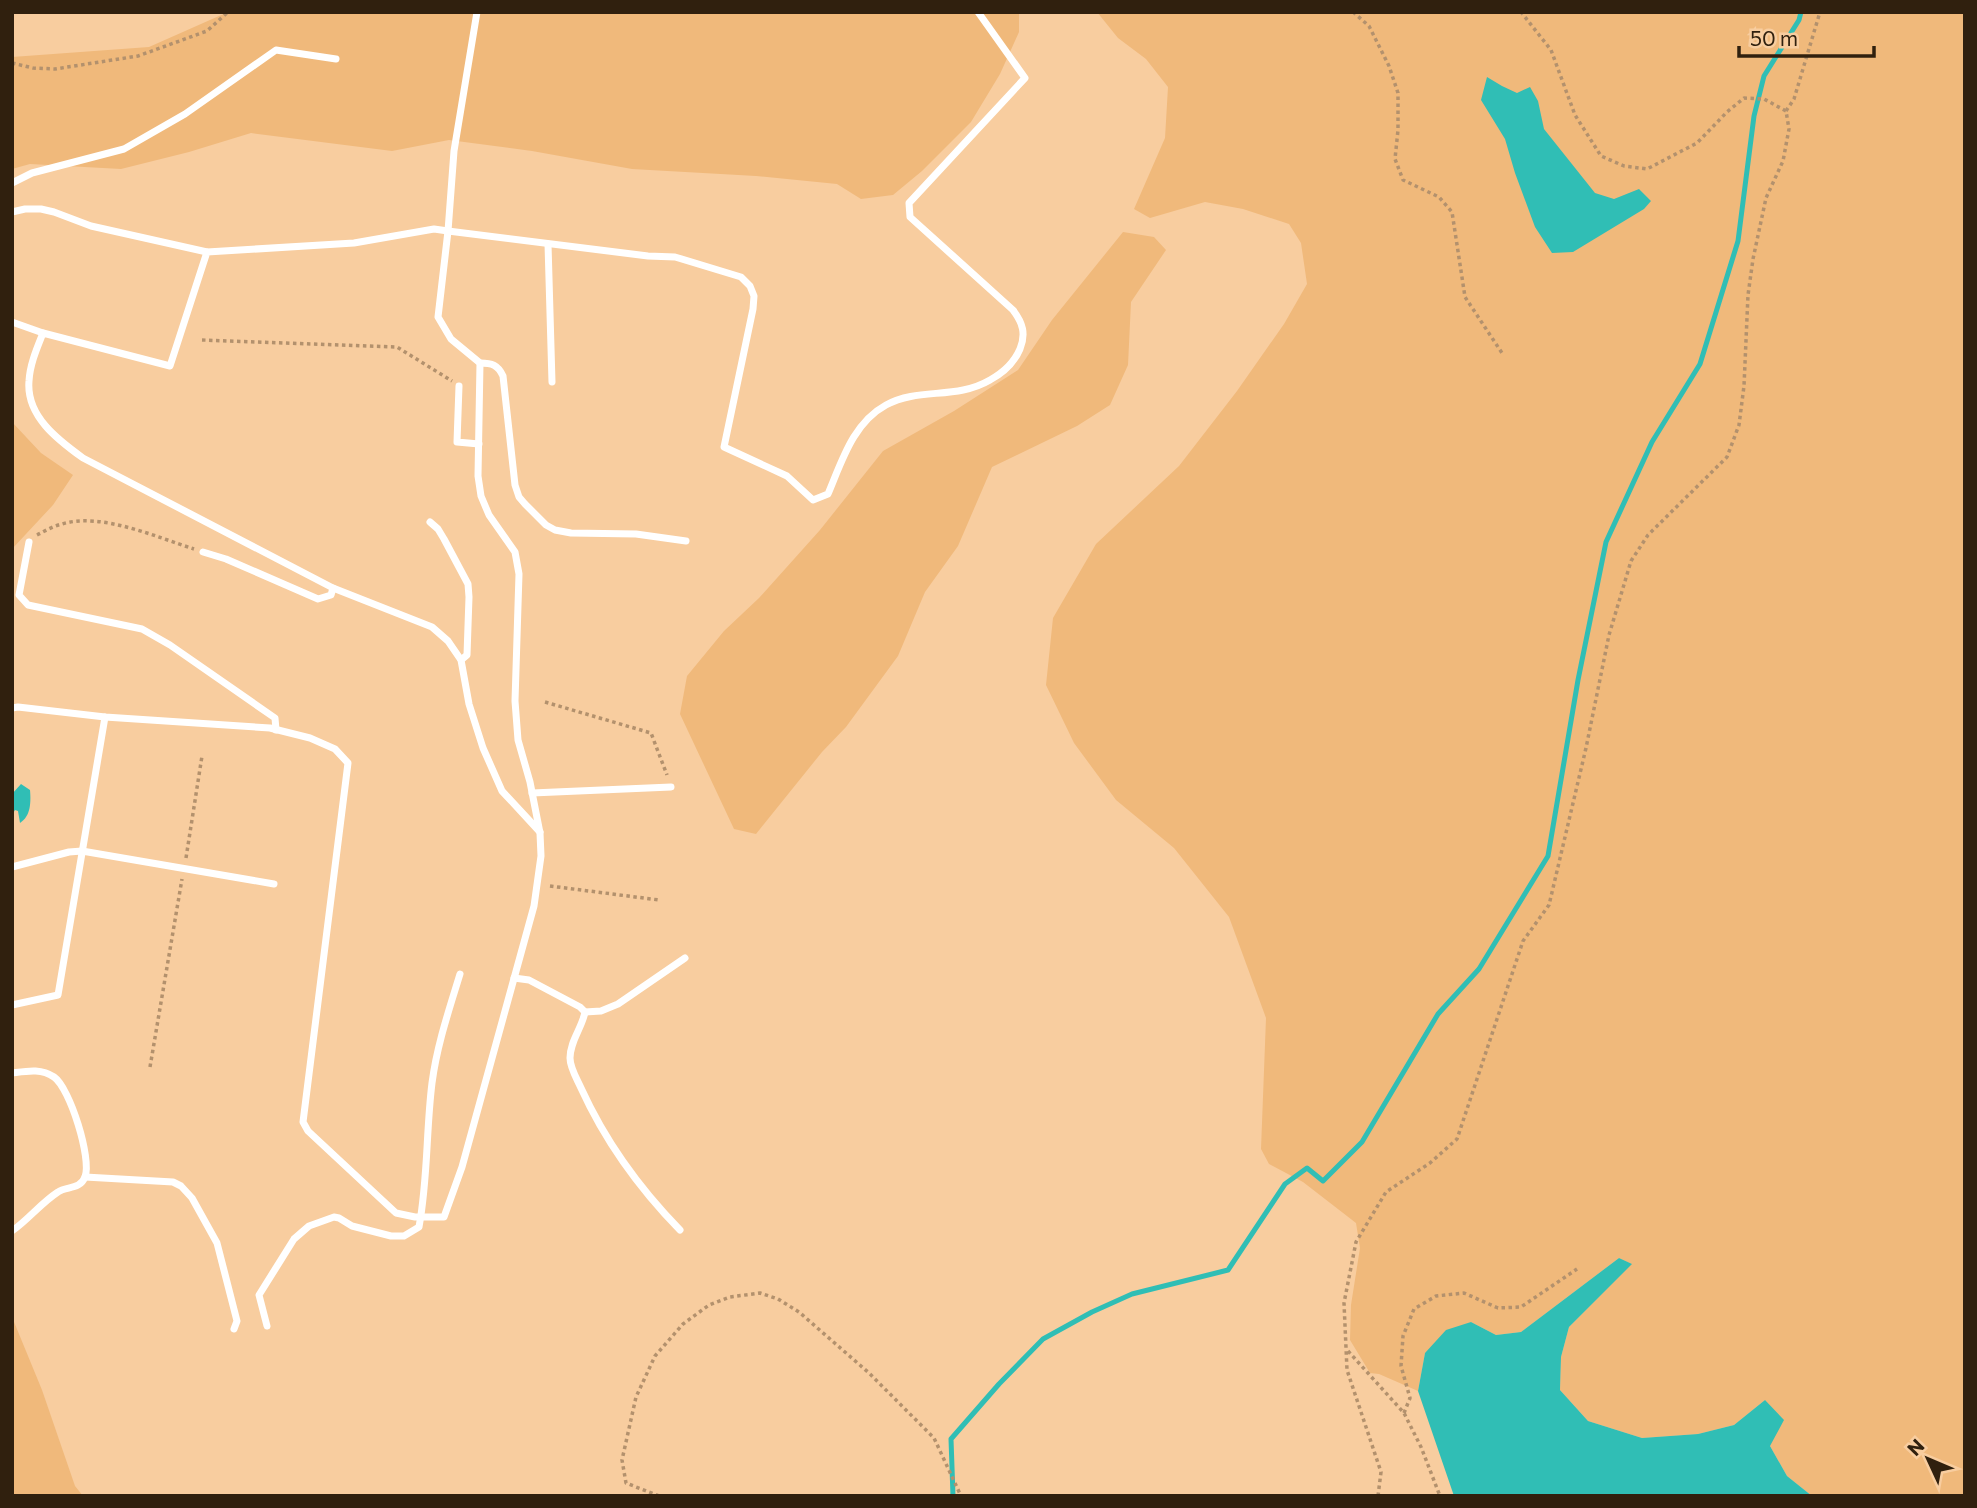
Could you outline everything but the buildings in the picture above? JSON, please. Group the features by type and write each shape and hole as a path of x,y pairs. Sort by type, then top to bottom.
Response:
{"lane":[{"path":"477,12 454,151 438,317 451,339 480,363 497,366 503,376 515,485 519,497 546,525 571,533 636,534 686,541"},
{"path":"12,212 41,209 91,226 207,251 354,243 434,229 648,256 675,257 741,277 750,286 754,296 754,309 724,447 787,477 813,500 828,494 854,435 885,406 909,396 977,388 1001,374 1017,355 1024,339 1021,320 1013,310 910,217 909,203 1025,78 978,12"},
{"path":"12,183 32,173 124,149 185,114 276,50 336,59"},
{"path":"548,244 552,382"},
{"path":"12,322 43,333 170,366 207,251"},
{"path":"43,333 33,359 28,383 34,412 59,442 83,458 334,588 432,627 448,640 461,660 469,704 483,748 502,791 540,833"},
{"path":"12,708 19,706 105,717 276,730 310,738 335,749 348,763 303,1122 308,1132 396,1213 444,1217 462,1167 534,906 541,856 533,793 518,740 515,701 519,574 514,552 489,514 481,496 478,476 480,363"},
{"path":"459,386 457,442 479,443"},
{"path":"430,522 438,529 468,584 467,655 461,660"},
{"path":"29,542 19,595 28,605 142,629 170,645 275,718 276,730"},
{"path":"203,552 318,598 331,595 334,588"},
{"path":"12,1005 58,995 105,717"},
{"path":"533,793 671,787"},
{"path":"12,867 82,851 274,884"},
{"path":"513,978 529,980 585,1012 601,1011 618,1004 685,958"},
{"path":"267,1326 259,1295 294,1239 309,1226 334,1217 352,1226 391,1236 404,1236 419,1227 424,1198 432,1082 440,1040 460,974"},
{"path":"585,1012 571,1048 570,1062 594,1116 616,1153 634,1179 680,1230"},
{"path":"12,1073 38,1070 55,1077 66,1090 86,1164 85,1177 80,1184 72,1189 60,1190 12,1231"},
{"path":"85,1177 173,1182 186,1191 217,1243 237,1321 234,1329"}],"path":[{"path":"12,63 55,69 138,56 207,31 228,12"},
{"path":"1353,12 1369,26 1389,66 1398,93 1395,159 1403,180 1439,197 1452,212 1465,297 1502,354"},
{"path":"1521,12 1551,50 1575,115 1601,156 1624,166 1647,169 1697,143 1727,111 1744,98 1764,99 1786,111"},
{"path":"1378,1496 1381,1472 1347,1370 1344,1303 1356,1242 1386,1192 1430,1163 1457,1139 1523,941 1549,905 1609,635 1631,561 1648,535 1727,457 1739,425 1753,259 1766,198 1783,161 1789,128 1786,111 1794,99 1820,12"},
{"path":"202,340 397,347 459,386"},
{"path":"29,542 38,534 63,523 87,521 111,523 203,552"},
{"path":"545,702 651,733 671,787"},
{"path":"150,1067 202,756"},
{"path":"537,885 659,900"},
{"path":"1404,1413 1410,1398 1401,1366 1403,1336 1414,1309 1436,1296 1464,1293 1498,1308 1521,1307 1577,1269"},
{"path":"659,1496 626,1483 622,1460 636,1397 655,1356 683,1324 709,1305 730,1297 760,1293 778,1299 799,1312 869,1373 934,1438 961,1496"},
{"path":"1346,1350 1404,1413 1440,1496"}],"shaded area":[{"path":"228,12 1019,12 1019,32 1000,74 971,122 922,171 893,195 861,199 837,184 632,169 532,151 449,140 392,151 251,133 121,169 30,164 12,169 12,57 149,47"},
{"path":"1097,12 1965,12 1965,1496 1812,1496 1787,1476 1770,1446 1765,1400 1734,1425 1698,1434 1642,1438 1588,1421 1560,1390 1561,1357 1569,1327 1631,1264 1619,1258 1521,1332 1496,1335 1471,1322 1425,1353 1418,1391 1379,1374 1370,1373 1350,1340 1351,1305 1360,1248 1356,1223 1303,1182 1269,1164 1261,1149 1266,1018 1229,917 1174,848 1116,800 1074,743 1046,685 1053,618 1096,544 1179,466 1237,391 1284,324 1307,284 1301,243 1289,224 1243,209 1205,202 1150,218 1134,209 1165,138 1168,87 1146,59 1118,38"},
{"path":"1123,232 1154,237 1166,250 1131,302 1128,365 1110,405 1077,426 992,467 958,546 925,592 898,656 846,727 822,752 756,834 734,829 680,714 687,676 724,631 759,598 820,530 883,451 954,411 1018,370 1052,320"},
{"path":"12,422 41,453 73,475 53,505 12,549"},
{"path":"12,1317 42,1390 75,1486 83,1496 12,1496"}],"water":[{"path":"1487,77 1517,93 1530,87 1538,101 1544,129 1595,193 1614,199 1639,189 1651,201 1644,209 1573,252 1552,253 1535,227 1505,139 1481,100"},
{"path":"21,784 30,790 30,808 20,823 18,811 15,810 12,815 12,794"},
{"path":"1619,1258 1632,1264 1569,1327 1561,1357 1560,1390 1588,1421 1642,1438 1698,1434 1734,1425 1765,1400 1784,1420 1770,1446 1787,1476 1812,1496 1454,1496 1418,1391 1425,1353 1446,1330 1471,1322 1496,1335 1521,1332"}],"waterway":[{"path":"953,1496 951,1439 1043,1339 1132,1294 1228,1270 1285,1184 1307,1168 1323,1181 1362,1142 1438,1014 1479,969 1548,856 1578,680 1606,542 1652,442 1700,364 1738,241 1754,116 1764,76 1799,20 1801,12"}]}
